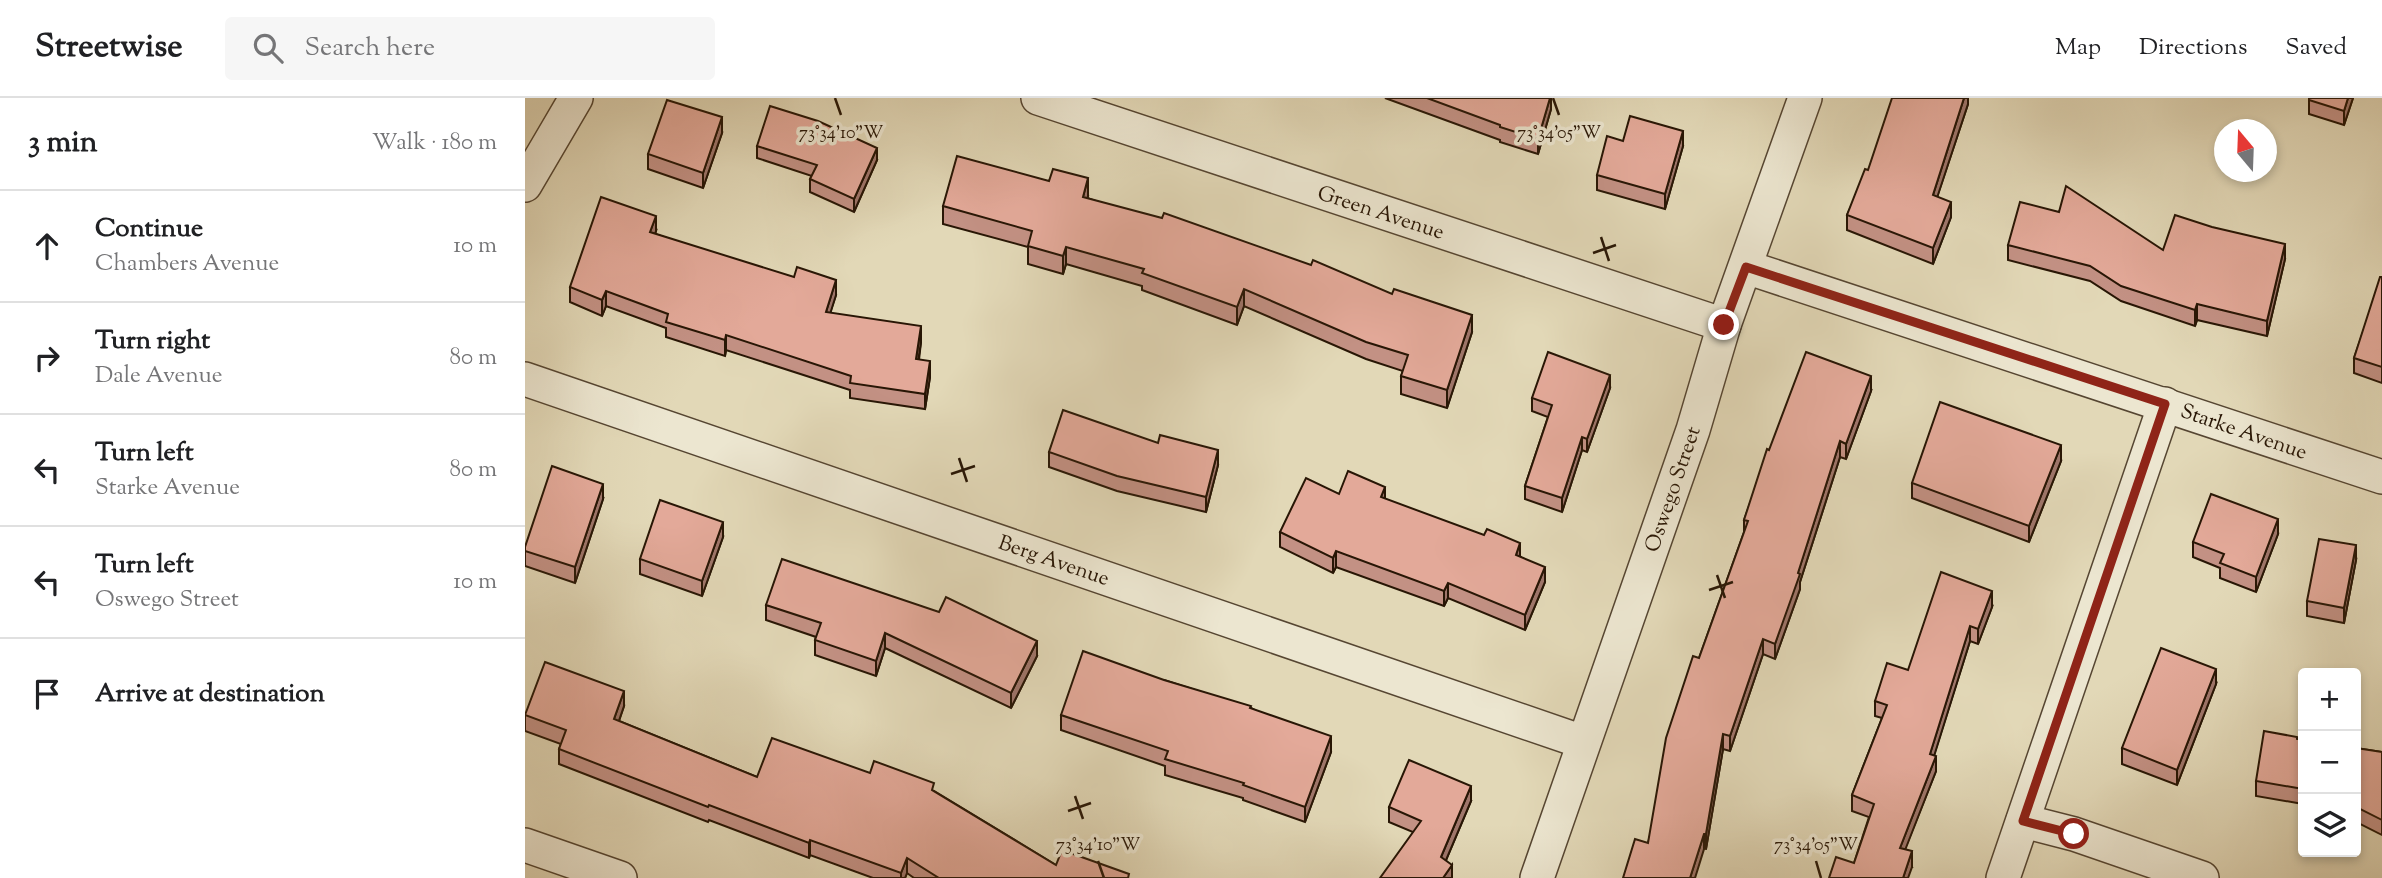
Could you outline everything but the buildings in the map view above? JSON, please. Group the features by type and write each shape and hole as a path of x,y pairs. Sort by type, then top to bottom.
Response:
{"street":[{"path":"525,185 576,98"},
{"name":"Green Avenue","path":"1038,98 1724,325"},
{"name":"Oswego Street","path":"1537,878 1693,430 1724,325 1805,98"},
{"name":"Starke Avenue","path":"1746,267 2382,477"},
{"name":"Berg Avenue","path":"525,379 1583,742"},
{"path":"2003,878 2165,404"},
{"path":"2023,821 2074,834 2202,878"},
{"path":"525,845 620,878"}],"route":[{"path":"1724,325 1746,267 2165,404 2023,821 2074,834"}]}
